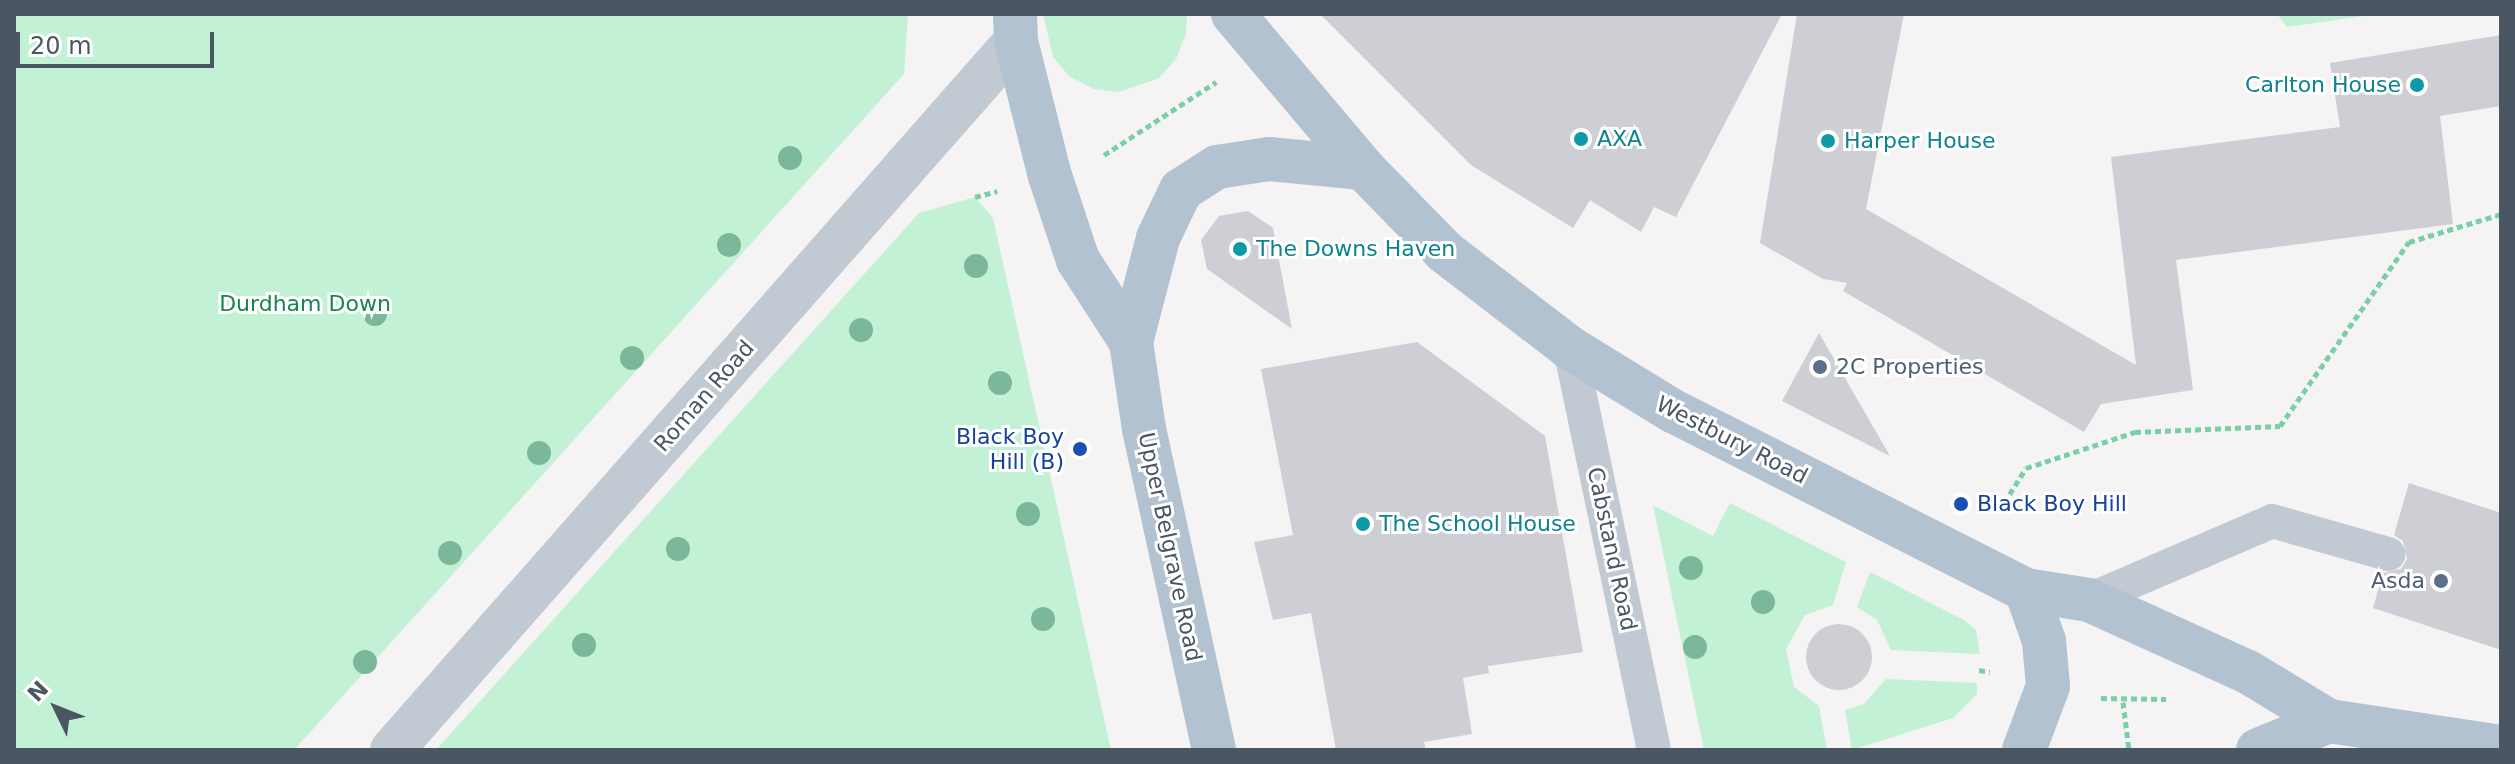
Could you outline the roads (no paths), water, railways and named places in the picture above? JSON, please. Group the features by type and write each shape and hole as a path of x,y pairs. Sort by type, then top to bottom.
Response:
{"main road":[{"name":"Westbury Road","path":"1233,14 1261,52 1363,168 1445,252 1570,348 1673,411 2026,590 2089,600 2248,672 2334,731"},
{"name":"Upper Belgrave Road","path":"1016,28 1050,176 1078,260 1131,342"},
{"name":"Upper Belgrave Road","path":"1214,750 1144,429 1131,342 1158,238 1181,190 1217,167 1269,159 1363,168"},
{"path":"2024,750 2048,686 2044,641 2026,590"},
{"path":"2258,750 2334,731 2501,747"}],"street":[{"name":"Roman Road","path":"392,750 1016,28"}],"lane":[{"name":"Cabstand Road","path":"1570,348 1654,750"},
{"path":"2089,600 2272,521 2388,554"}],"place":[{"name":"Carlton House","path":"2417,85"},
{"name":"AXA","path":"1581,139"},
{"name":"Harper House","path":"1828,141"},
{"name":"The Downs Haven","path":"1240,249"},
{"name":"2C Properties","path":"1820,367"},
{"name":"Black Boy Hill (B)","path":"1080,449"},
{"name":"Black Boy Hill","path":"1961,504"},
{"name":"The School House","path":"1363,524"},
{"name":"Asda","path":"2441,581"}],"park label":[{"name":"Durdham Down","path":"305,304"}]}
